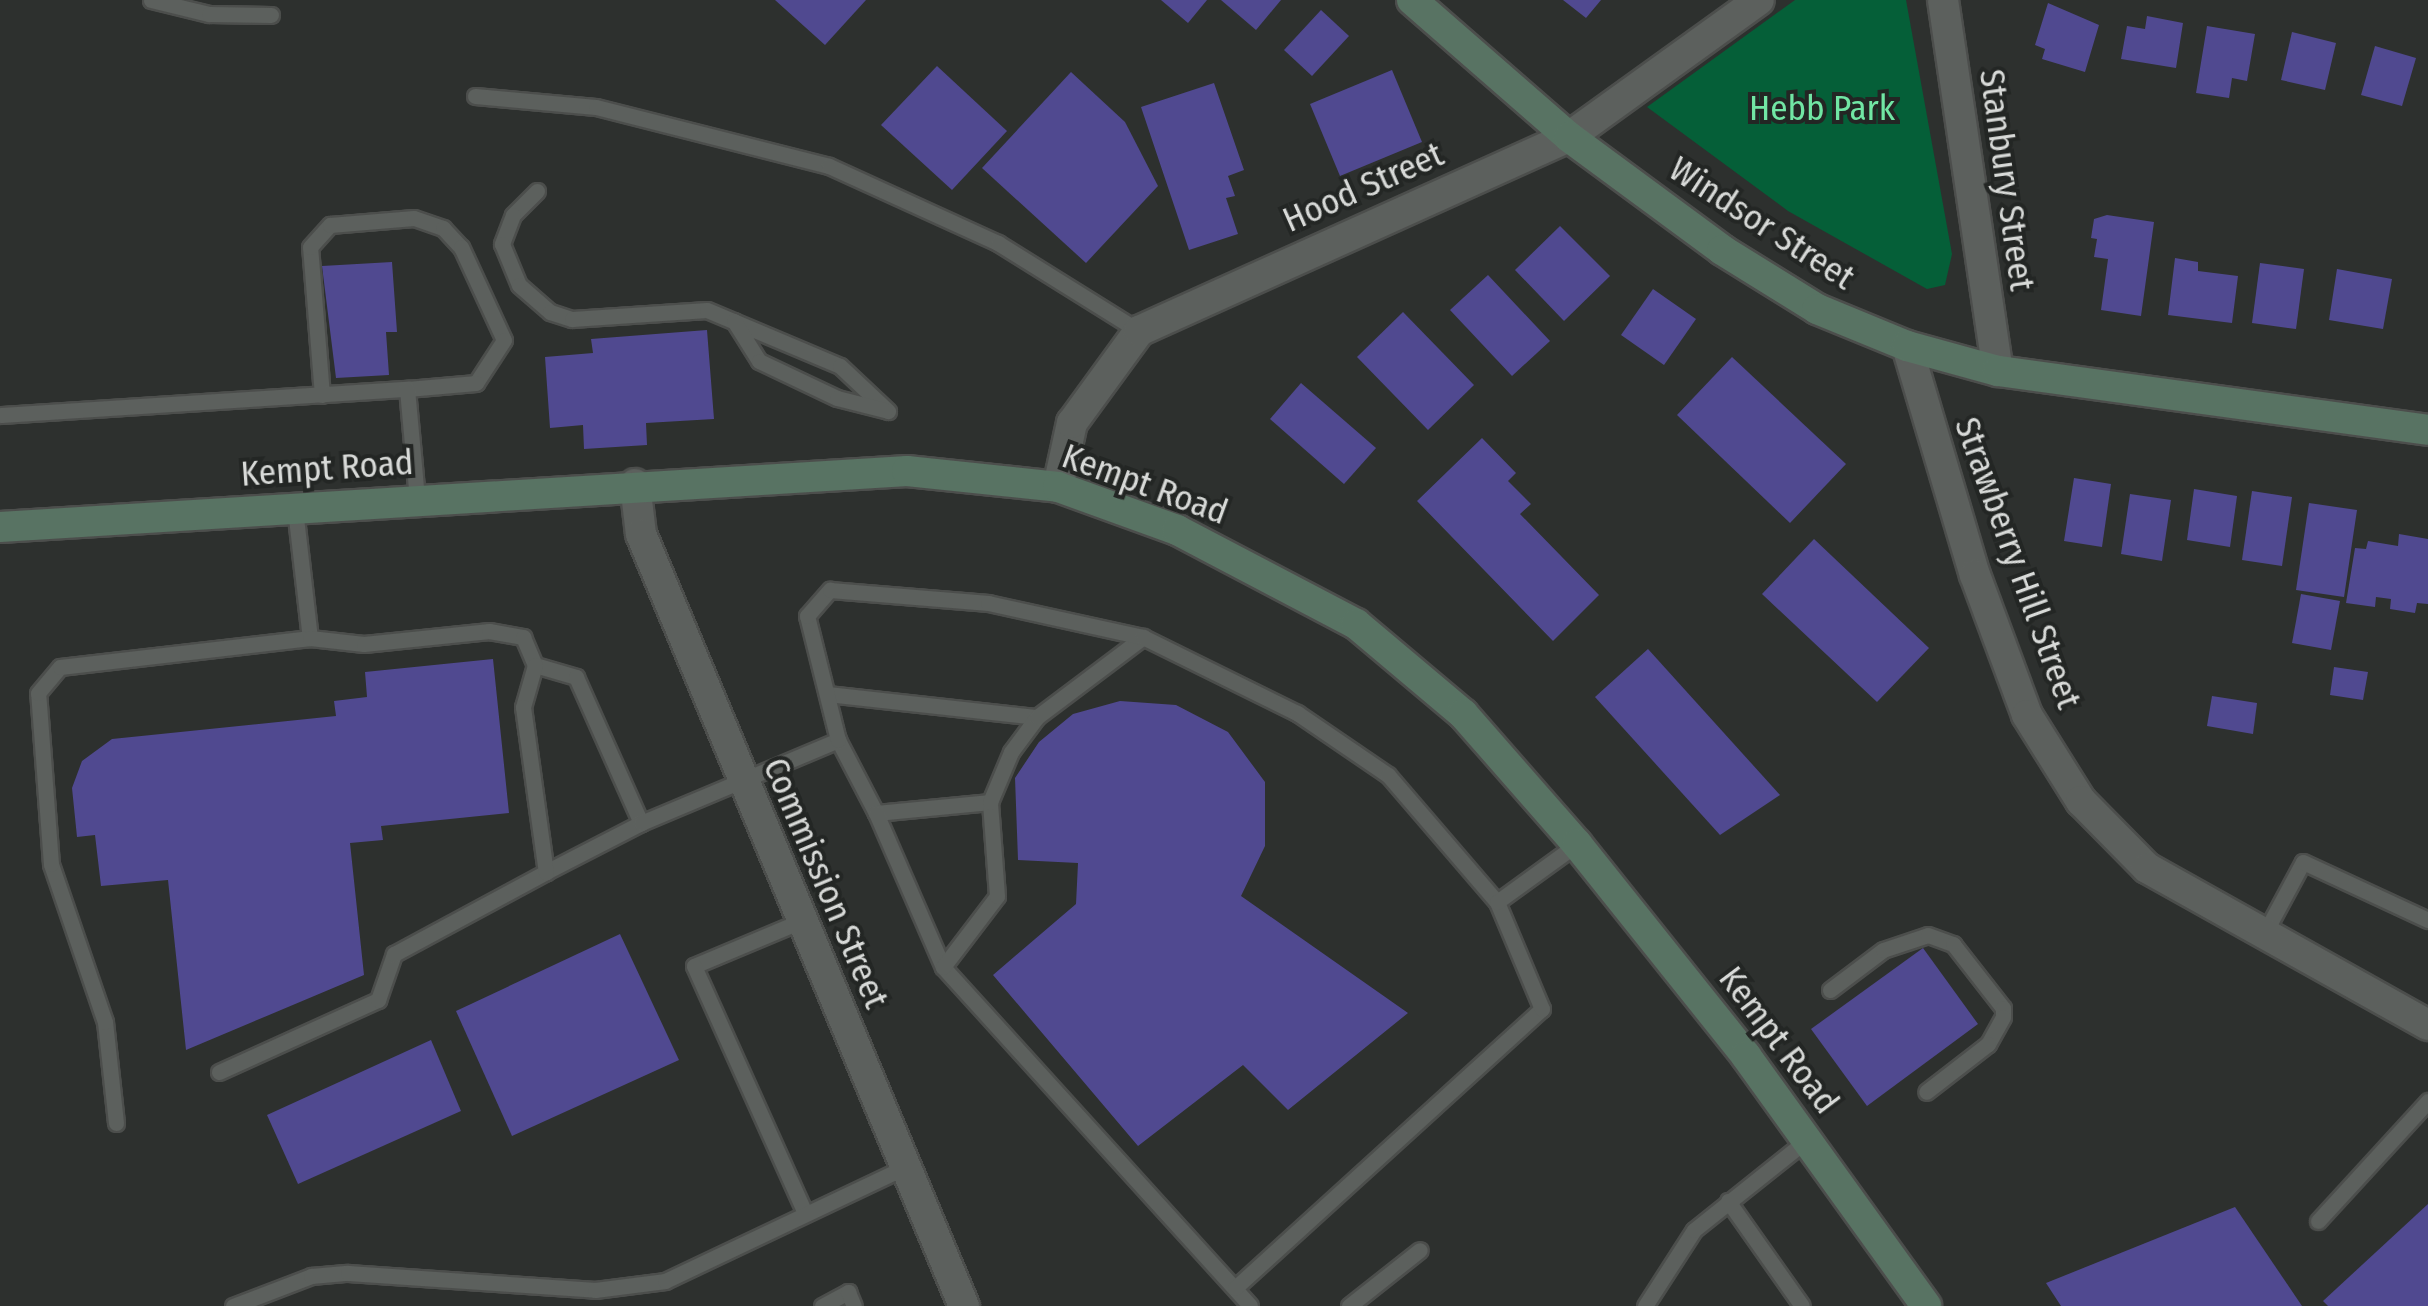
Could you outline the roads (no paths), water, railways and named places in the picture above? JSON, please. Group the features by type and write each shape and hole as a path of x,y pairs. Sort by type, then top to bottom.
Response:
{"street":[{"name":"Windsor Street","path":"1412,0 1570,137 1722,250 1817,309 1907,346 1998,371 2428,430"},
{"name":"Hood Street","path":"1058,487 1072,423 1139,331 1570,137 1759,0"},
{"name":"Stanbury Street","path":"1943,0 1998,371"},
{"name":"Strawberry Hill Street","path":"1907,346 1975,576 2027,715 2081,800 2147,868 2262,938 2428,1025"},
{"name":"Kempt Road","path":"0,527 635,484 907,472 1058,487 1194,538 1356,624 1463,714 1577,844 1808,1140 1926,1306"},
{"name":"Commission Street","path":"635,484 641,534 964,1306"}],"lane":[{"path":"151,0 209,14 271,15"},
{"path":"475,96 596,107 828,166 998,243 1139,331"},
{"path":"537,191 513,215 502,244 519,285 550,312 572,319 706,310 734,321 840,366 888,412 837,398 759,361 734,321"},
{"path":"0,415 322,395 476,384 504,340 461,246 443,228 414,218 330,225 310,246 322,395"},
{"path":"407,389 417,498"},
{"path":"295,509 310,638"},
{"path":"1235,1288 1542,1009 1498,902 1388,774 1297,713 1143,638 988,603 830,590 807,616 838,740 876,813 943,967 1250,1306"},
{"path":"116,1123 105,1022 52,864 38,693 60,667 310,638 364,644 489,632 523,636 535,665 523,706 546,872"},
{"path":"943,967 998,896 990,802 1011,752 1036,717 1143,638"},
{"path":"535,665 576,677 641,823"},
{"path":"828,694 1036,717"},
{"path":"219,1072 378,1000 394,954 546,872 641,823 838,740"},
{"path":"876,813 990,802"},
{"path":"1498,902 1577,844"},
{"path":"2262,938 2303,862 2428,920"},
{"path":"801,920 694,966 804,1213"},
{"path":"1830,990 1896,945 1928,935 1953,944 2003,1008 2003,1017 1988,1044 1926,1092"},
{"path":"2318,1221 2428,1102"},
{"path":"1646,1306 1694,1230 1808,1140"},
{"path":"233,1306 311,1276 348,1272 595,1290 665,1281 905,1167"},
{"path":"1728,1201 1802,1306"},
{"path":"1349,1306 1420,1250"},
{"path":"822,1306 848,1292 854,1306"}],"park label":[{"name":"Hebb Park","path":"1822,108"}]}
